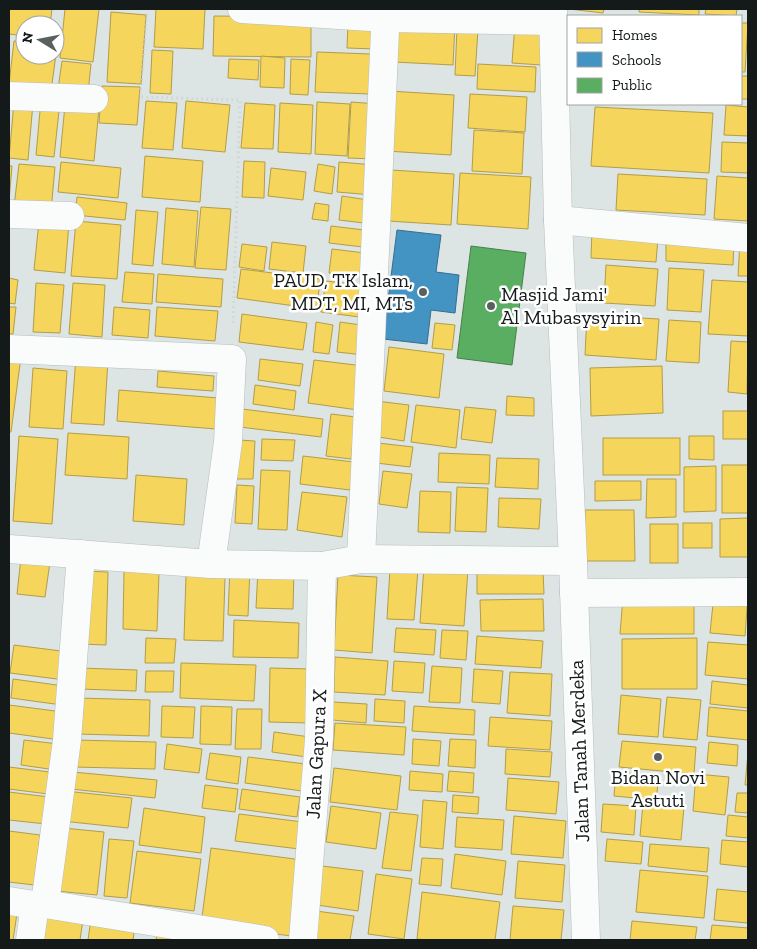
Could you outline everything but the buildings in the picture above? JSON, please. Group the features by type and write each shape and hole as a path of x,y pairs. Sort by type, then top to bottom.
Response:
{"street":[{"path":"242,9 553,15"},
{"path":"361,559 386,13"},
{"name":"Jalan Tanah Merdeka","path":"553,15 558,220 573,561 586,940"},
{"path":"9,96 94,99"},
{"path":"9,214 70,216"},
{"path":"558,220 748,238"},
{"path":"9,349 232,359 228,442 211,564"},
{"path":"9,549 211,564 322,566 361,559 573,561"},
{"path":"30,940 30,904 67,740 81,554"},
{"name":"Jalan Gapura X","path":"302,940 318,739 322,566"},
{"path":"574,593 748,592"},
{"path":"30,904 153,931 265,940"}],"path":[{"path":"147,9 140,97 240,100 232,359"}],"place":[{"name":"PAUD, TK Islam, MDT, MI, MTs","path":"423,292"},
{"name":"Masjid Jami' Al Mubasysyirin","path":"491,306"},
{"name":"Bidan Novi Astuti","path":"658,757"}]}
